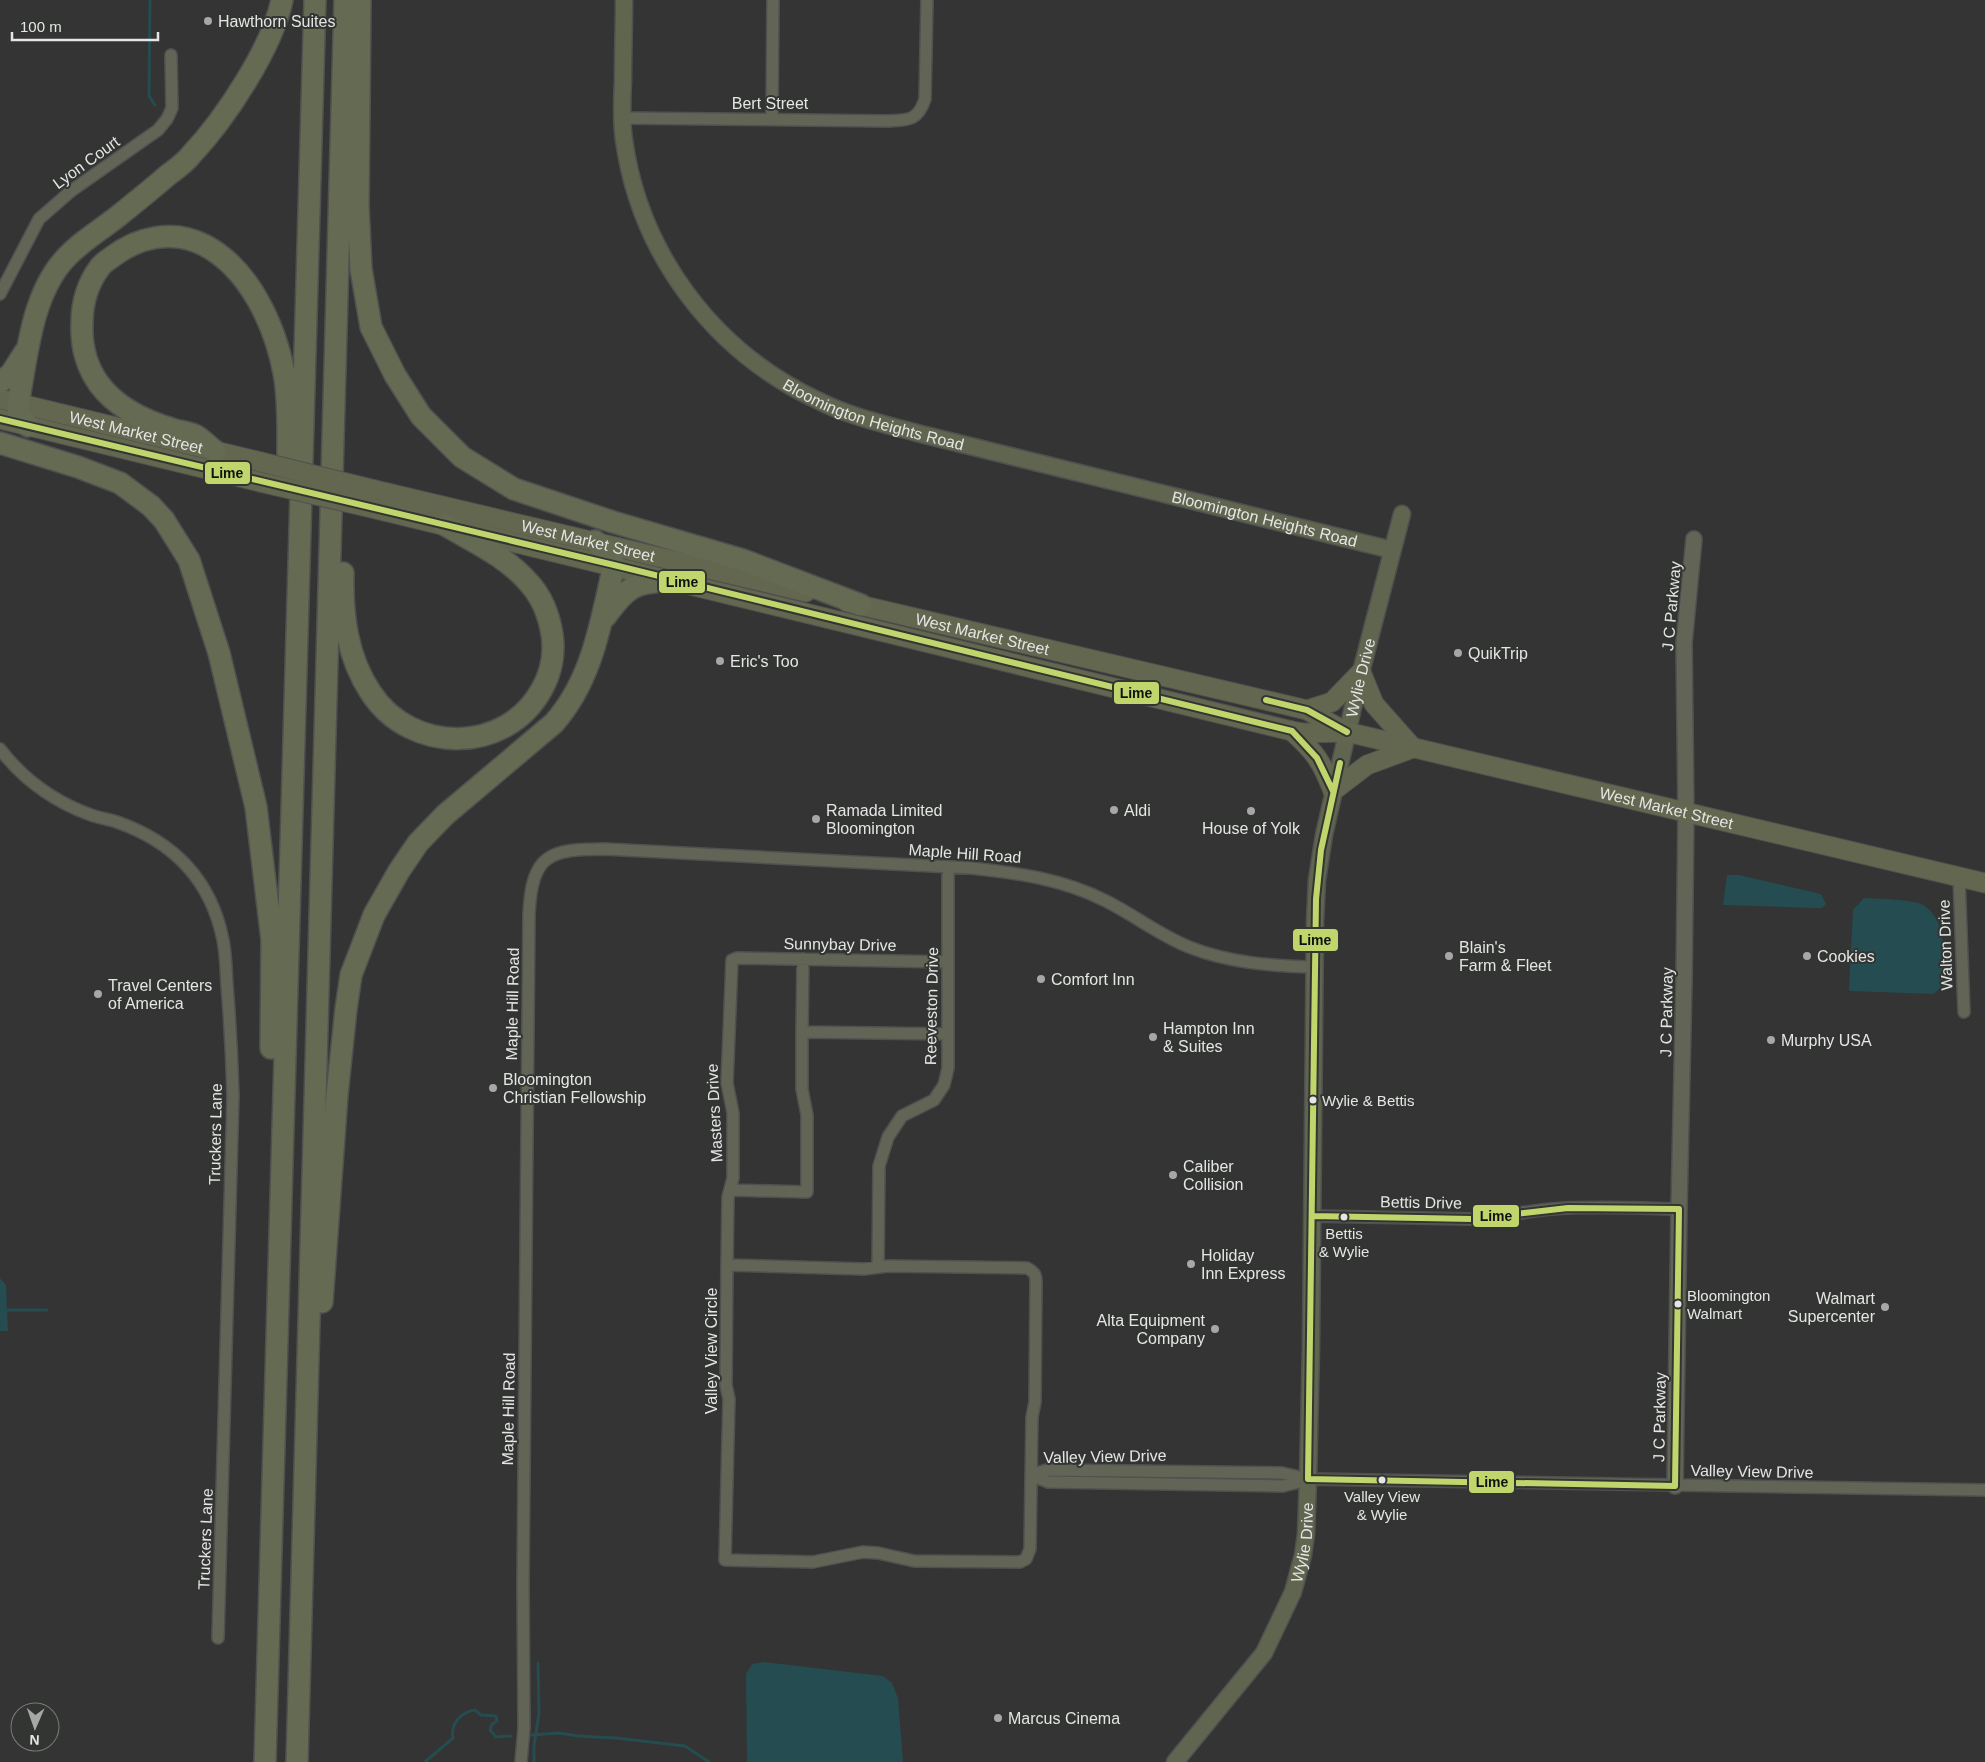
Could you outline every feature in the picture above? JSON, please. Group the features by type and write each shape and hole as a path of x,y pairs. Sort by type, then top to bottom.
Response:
{"highway":[{"path":"28,426 9,402 28,348 44,293 63,261 95,232 112,222 191,156 250,77 279,14 282,0"},
{"path":"265,1762 315,0"},
{"path":"297,1762 345,0"},
{"path":"360,0 358,206 361,269 371,326 395,375 421,416 462,457 514,489 614,522 743,560 861,605"},
{"path":"215,451 196,436 170,429 139,416 120,404 99,384 85,357 81,337 82,311 88,288 101,265 124,248 142,240 169,236 183,237 203,244 233,266 259,302 279,350 285,375 288,504 299,541"},
{"path":"0,382 11,374 28,348"},
{"path":"333,407 344,463 342,606 347,638 353,658 371,694 395,719 416,731 449,740 485,735 502,729 517,720 532,705 547,680 553,642 543,603 530,584 503,559 445,525"},
{"path":"0,443 78,467 120,483 151,506 164,520 189,560 219,653 256,807 272,940 270,1144 280,1223"},
{"path":"307,1342 321,1310 337,1095 351,975 374,914 399,870 418,843 445,815 542,735 565,711 582,683 590,663 614,565 607,552 595,541"},
{"path":"600,623 624,593 634,586 672,580"}],"main road":[{"name":"Bloomington Heights Road","path":"624,0 622,118 624,140 645,220 674,276 699,310 748,358 802,393 849,413 917,433 1392,550"},
{"name":"West Market Street","path":"9,402 1307,710 1347,732"},
{"name":"West Market Street","path":"0,419 614,565 1292,731 1304,733 1347,732 1985,883"},
{"name":"Wylie Drive","path":"1175,1762 1254,1666 1278,1625 1293,1592 1303,1555 1308,1479 1317,880 1333,791 1361,672 1402,514"},
{"path":"1292,731 1320,759 1333,791 1367,765 1413,748 1374,704 1361,672 1343,693 1332,702 1307,710"}],"street":[{"path":"772,119 773,0"},
{"name":"Bert Street","path":"622,118 754,121 772,119 907,120 917,115 922,109 925,99 927,0"},
{"name":"Lyon Court","path":"0,294 40,219 71,191 158,130 167,119 172,108 171,54"},
{"name":"J C Parkway","path":"1675,1486 1686,813 1684,643 1694,539"},
{"name":"Truckers Lane","path":"0,749 22,774 51,795 90,815 117,822 163,844 199,880 208,894 219,923 223,942 232,1037 233,1096 218,1638"},
{"name":"Maple Hill Road","path":"521,1762 524,1728 523,1575 529,914 530,891 539,866 551,856 567,850 578,849 948,867 1028,874 1089,892 1168,938 1189,947 1231,959 1260,964 1315,967"},
{"name":"Reeveston Drive","path":"878,1267 879,1166 888,1137 902,1116 934,1100 944,1085 948,1068 948,867"},
{"name":"Walton Drive","path":"1959,877 1964,1012"},
{"name":"Sunnybay Drive","path":"732,960 737,958 948,962"},
{"path":"730,1190 806,1192 807,1115 802,1089 803,959"},
{"name":"Masters Drive","path":"727,1265 726,1240 730,1190 733,1178 733,1113 727,1083 732,960"},
{"path":"802,1032 948,1034"},
{"name":"Bettis Drive","path":"1313,1216 1472,1219 1497,1218 1548,1209 1574,1207 1679,1209"},
{"name":"Valley View Circle","path":"727,1265 864,1269 878,1267 1027,1268 1036,1275 1035,1402 1032,1416 1030,1549 1026,1559 1020,1562 914,1561 878,1553 863,1552 813,1562 725,1560 728,1399 726,1385 727,1265"},
{"name":"Valley View Drive","path":"1031,1475 1047,1470 1282,1473 1308,1479 1985,1490"}],"water":[{"path":"1727,875 1739,875 1821,894 1826,904 1822,908 1723,905"},
{"path":"1864,898 1918,903 1931,912 1941,931 1943,942 1942,986 1934,994 1850,991 1853,910"},
{"path":"0,1278 6,1285 8,1331 0,1331"},
{"path":"764,1662 883,1676 892,1683 898,1698 903,1762 747,1762 746,1674 752,1664"}],"waterway":[{"path":"150,0 149,96 155,105"},
{"path":"0,1310 47,1310"},
{"path":"534,1762 534,1746 539,1713 538,1663"},
{"path":"425,1762 453,1738 455,1724 461,1716 470,1711 475,1710 481,1715 496,1716 497,1721 492,1724 490,1730 496,1737 511,1736"},
{"path":"531,1735 559,1733 685,1746 709,1762"}],"transit line":[{"name":"Lime","path":"0,419 614,565 1292,731 1317,758 1333,791"},
{"name":"Lime","path":"1266,700 1307,710 1347,732"},
{"name":"Lime","path":"1308,1479 1316,899 1321,850 1340,763"},
{"name":"Lime","path":"1313,1216 1472,1219 1568,1208 1679,1209"},
{"name":"Lime","path":"1675,1486 1679,1209"},
{"name":"Lime","path":"1308,1479 1675,1486"}],"place":[{"name":"Hawthorn Suites","path":"208,21"},
{"name":"QuikTrip","path":"1458,653"},
{"name":"Eric's Too","path":"720,661"},
{"name":"Aldi","path":"1114,810"},
{"name":"House of Yolk","path":"1251,811"},
{"name":"Ramada Limited Bloomington","path":"816,819"},
{"name":"Blain's Farm & Fleet","path":"1449,956"},
{"name":"Cookies","path":"1807,956"},
{"name":"Comfort Inn","path":"1041,979"},
{"name":"Travel Centers of America","path":"98,994"},
{"name":"Hampton Inn & Suites","path":"1153,1037"},
{"name":"Murphy USA","path":"1771,1040"},
{"name":"Bloomington Christian Fellowship","path":"493,1088"},
{"name":"Wylie & Bettis","path":"1313,1100"},
{"name":"Caliber Collision","path":"1173,1175"},
{"name":"Bettis & Wylie","path":"1344,1217"},
{"name":"Holiday Inn Express","path":"1191,1264"},
{"name":"Bloomington Walmart","path":"1678,1304"},
{"name":"Walmart Supercenter","path":"1885,1307"},
{"name":"Alta Equipment Company","path":"1215,1329"},
{"name":"Valley View & Wylie","path":"1382,1480"},
{"name":"Marcus Cinema","path":"998,1718"}]}
